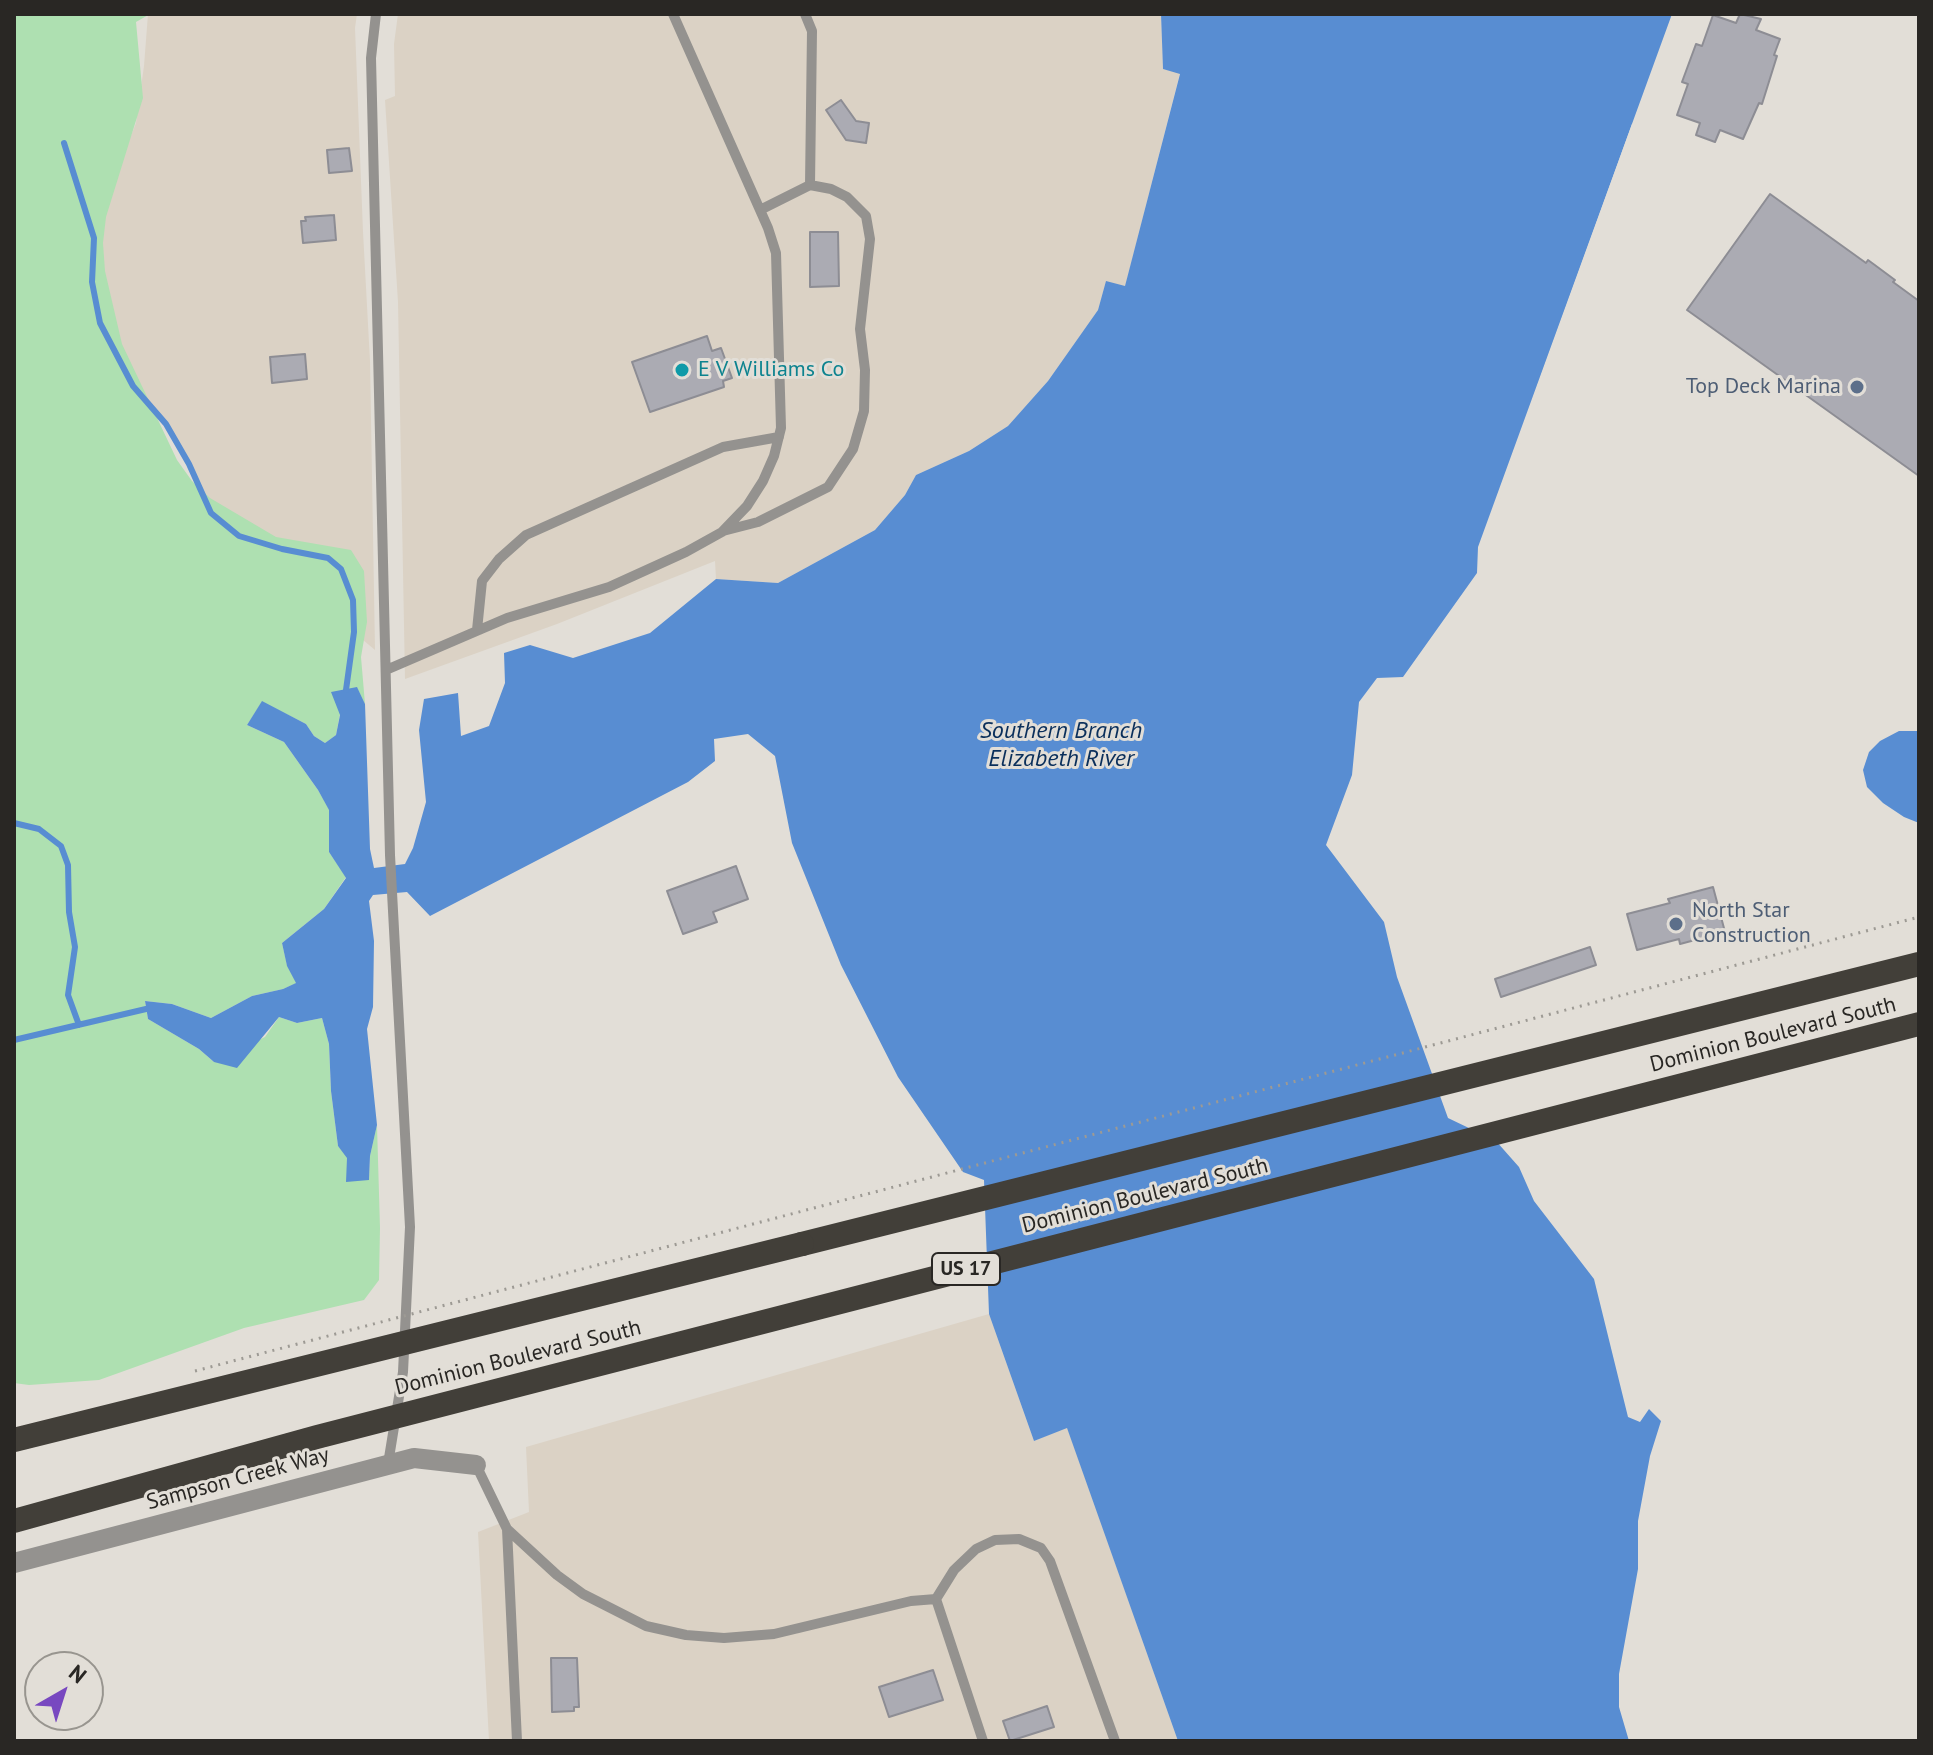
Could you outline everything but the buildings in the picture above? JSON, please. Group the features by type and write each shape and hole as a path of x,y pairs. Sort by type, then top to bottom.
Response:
{"highway":[{"name":"Dominion Boulevard South","path":"14,1440 1919,964"},
{"name":"Dominion Boulevard South","path":"14,1521 317,1437 1919,1024"}],"street":[{"name":"Sampson Creek Way","path":"14,1563 388,1464 424,1458 476,1465"}],"lane":[{"path":"376,14 371,58 390,855 410,1227 403,1372 388,1464"},
{"path":"673,14 776,253 781,428 763,481 747,506 722,532"},
{"path":"805,14 812,31 810,185"},
{"path":"386,670 477,630 609,587 722,532 758,522 828,487 853,449 864,411 865,370 860,329 870,239 866,216 847,197 831,189 810,185 760,210"},
{"path":"477,630 482,581 499,559 526,535 723,447 779,437"},
{"path":"476,1465 507,1529 557,1575 583,1594 646,1626 686,1635 724,1638 774,1634 911,1601 936,1599"},
{"path":"507,1529 517,1741"},
{"path":"936,1599 954,1570 985,1544 995,1540 1019,1539 1041,1548 1050,1561 1115,1741"},
{"path":"936,1599 983,1741"}],"path":[{"path":"190,1372 1919,917"}],"shaded area":[{"path":"148,14 357,14 355,28 370,361 375,650 211,513 189,464 166,424 133,386 92,282 111,186 136,123"},
{"path":"398,14 1161,14 1163,69 1180,73 1125,287 1106,282 1098,310 1048,381 1008,426 969,451 916,475 905,495 875,530 778,583 716,579 715,561 557,624 405,679 398,302 385,100 395,96 394,44"},
{"path":"989,1314 1034,1441 1067,1427 1178,1741 489,1741 478,1532 529,1512 526,1447"}],"green space":[{"path":"14,14 150,14 136,22 143,98 106,217 103,243 105,271 122,344 177,460 192,481 210,498 276,537 351,550 364,571 367,622 361,657 365,704 357,688 340,714 336,735 325,743 314,736 306,724 262,702 247,725 284,742 318,790 329,809 329,852 346,877 324,909 282,943 287,965 297,983 252,996 211,1018 172,1004 145,1001 148,1019 199,1049 214,1062 265,1037 279,1017 297,1023 322,1018 329,1044 338,1146 369,1180 370,1156 377,1125 380,1228 379,1280 364,1300 244,1328 99,1380 29,1385 14,1383"}],"water":[{"name":"Southern Branch Elizabeth River","path":"1161,14 1672,14 1478,547 1477,573 1403,677 1377,678 1359,702 1352,775 1326,845 1384,922 1397,977 1448,1118 1496,1141 1519,1167 1534,1201 1594,1279 1628,1417 1640,1422 1649,1409 1661,1421 1650,1456 1638,1521 1638,1569 1619,1674 1619,1707 1629,1741 1178,1741 1067,1428 1034,1441 989,1314 984,1180 963,1172 898,1077 841,965 792,843 775,756 748,734 714,739 715,761 688,782 430,916 407,892 373,895 369,901 374,941 373,1007 367,1029 377,1125 370,1156 369,1180 346,1182 347,1158 338,1146 329,1044 322,1018 297,1023 279,1017 237,1068 214,1062 199,1049 148,1019 145,1001 172,1004 211,1018 252,996 296,983 287,966 282,943 324,909 346,878 329,852 329,810 318,790 284,742 247,725 262,701 306,724 314,736 325,743 336,735 340,715 331,692 357,687 365,704 370,849 374,868 405,864 413,848 426,802 419,730 424,699 458,693 461,736 489,726 505,683 504,653 530,645 573,658 650,633 716,579 778,583 875,530 905,495 916,475 969,451 1008,426 1048,381 1098,310 1106,281 1125,286 1180,74 1163,69"},
{"path":"1899,731 1919,731 1919,823 1883,803 1867,787 1863,770 1869,752 1880,741"}],"pier":[{"path":"1632,124 1636,126 1493,519 1490,517"}],"waterway":[{"path":"64,143 94,238 92,282 100,323 133,386 166,424 189,464 211,513 239,536 328,558 341,569 353,600 354,632 346,690"},
{"path":"14,823 39,829 61,846 68,865 69,912 75,947 68,995 79,1025"},
{"path":"14,1040 146,1009"}],"place":[{"name":"E V Williams Co","path":"682,370"},
{"name":"Top Deck Marina","path":"1857,387"},
{"name":"North Star Construction","path":"1676,924"}]}
